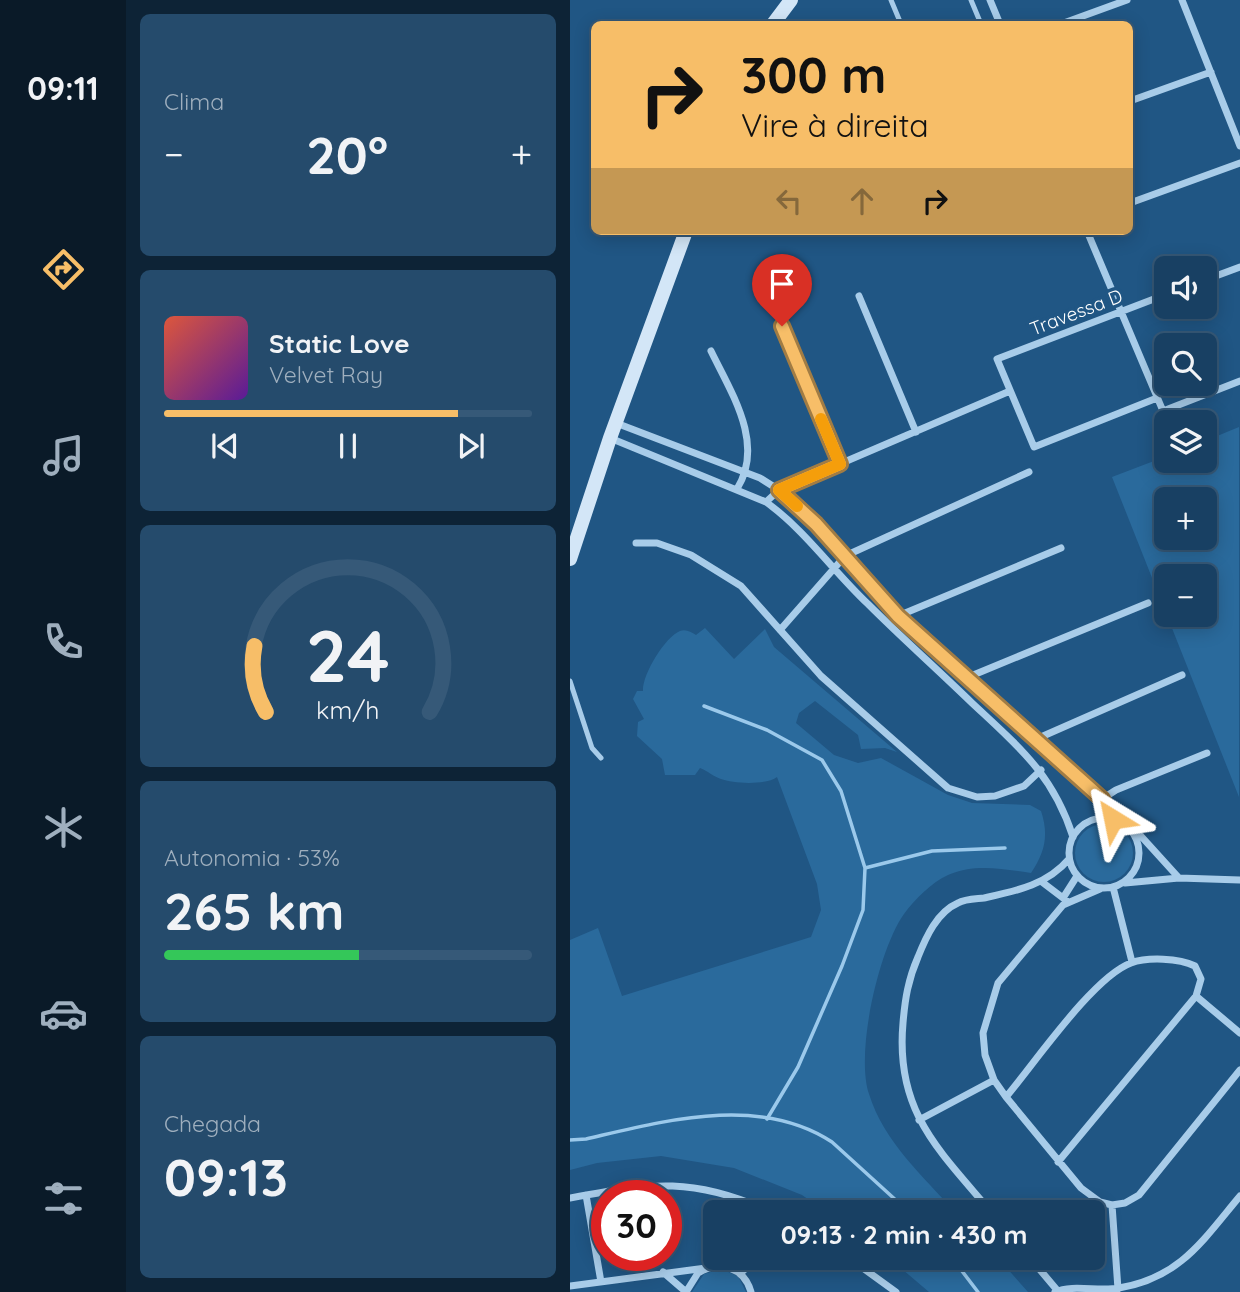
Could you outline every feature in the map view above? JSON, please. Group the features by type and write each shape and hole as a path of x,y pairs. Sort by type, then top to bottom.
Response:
{"street":[{"path":"775,21 792,0"},
{"path":"990,0 999,21"},
{"path":"1069,21 1128,0"},
{"path":"1182,0 1240,146"},
{"path":"1133,100 1211,72"},
{"path":"1133,201 1240,163"},
{"path":"570,559 615,423 685,235"},
{"path":"1089,235 1163,411 1240,381"},
{"path":"1217,276 1240,267"},
{"path":"859,296 916,432"},
{"name":"Travessa D","path":"1010,391 997,359 1154,300"},
{"path":"782,326 840,464"},
{"path":"711,351 742,415 748,440 747,473 737,489"},
{"path":"767,502 779,490 1010,391 1034,447 1157,398"},
{"path":"615,423 747,473 779,490 845,555 898,616 1102,799 1113,819 1140,835 1179,878"},
{"path":"610,438 767,502 789,519 832,569 1021,746 1055,790 1073,837 1069,859 1057,872 1042,882 957,903 930,928 906,984 900,1051 905,1085 919,1120 932,1141 981,1200"},
{"path":"780,630 845,555 1028,472"},
{"path":"636,544 657,543 691,555 718,569 741,586 821,676 867,720 948,788 977,797 995,796 1024,786 1041,770"},
{"path":"898,616 1061,548"},
{"path":"967,678 1148,603"},
{"path":"1034,740 1182,676"},
{"path":"1102,799 1116,790 1207,753"},
{"path":"1073,837 1090,821 1113,819"},
{"path":"1123,883 1134,871 1139,856 1133,833"},
{"path":"1069,859 1077,876 1085,884 1100,889"},
{"path":"1077,876 1065,900 998,984 983,1033 985,1055 994,1080 1058,1162 1090,1196 1112,1205 1125,1203 1139,1195 1240,1070"},
{"path":"1065,900 1123,883 1179,878 1240,880"},
{"path":"1042,882 1065,900"},
{"path":"1113,887 1132,962"},
{"path":"1006,1097 1097,989 1132,962 1184,961 1195,966 1201,979 1196,996 1058,1162"},
{"path":"1196,996 1240,1033"},
{"path":"919,1120 994,1080"},
{"path":"570,1198 662,1184 713,1189 740,1200"},
{"path":"586,1195 601,1282"},
{"path":"1039,1270 1056,1291 1118,1289 1156,1279 1190,1256 1240,1196"},
{"path":"1112,1205 1118,1289"},
{"path":"570,1286 703,1268"},
{"path":"663,1272 686,1292 693,1278 703,1270"},
{"path":"733,1270 740,1274 751,1292"},
{"path":"740,1274 744,1270"},
{"path":"866,1270 896,1292"}],"lane":[{"path":"891,0 900,21"},
{"path":"971,0 980,21"},
{"path":"570,681 592,748 600,758"}],"shaded area":[{"path":"1239,427 1239,797 1172,627 1217,627 1217,564 1154,564 1154,583 1112,477 1154,461 1154,473 1217,473 1217,436"},
{"path":"705,628 734,659 765,629 774,647 897,752 885,748 861,749 858,735 815,701 799,713 796,723 834,755 858,763 881,758 948,795 972,803 1030,805 1041,811 1045,828 1044,843 1040,858 1031,873 989,868 968,869 936,882 904,914 878,975 867,1028 865,1053 865,1076 869,1094 894,1143 944,1200 809,1200 734,1168 661,1156 597,1163 570,1170 570,940 598,928 622,996 811,937 821,910 817,884 777,777 750,783 734,782 718,778 700,768 695,775 665,775 662,759 637,736 638,722 644,719 633,699 637,691 643,691 646,676 656,657 680,631 696,635"},
{"path":"1098,824 1110,824 1125,832 1133,847 1133,859 1125,874 1110,882 1098,882 1083,874 1075,859 1075,847 1083,832"},
{"path":"723,1270 738,1276 746,1292 692,1292 704,1274"},
{"path":"903,1270 1009,1270 1028,1292 929,1292"}],"waterway":[{"path":"704,706 767,730 822,760 841,791 865,868 863,910 842,966 798,1067 767,1119"},
{"path":"865,868 932,851 1005,848"},
{"path":"570,1140 679,1119 743,1115 774,1119 804,1127 832,1142 896,1200"},
{"path":"961,1270 978,1292"}],"slow traffic":[{"path":"797,506 779,490 840,464 821,419"}],"route":[{"path":"782,326 840,464 779,490 845,555 884,603 1102,799 1113,819"}]}
